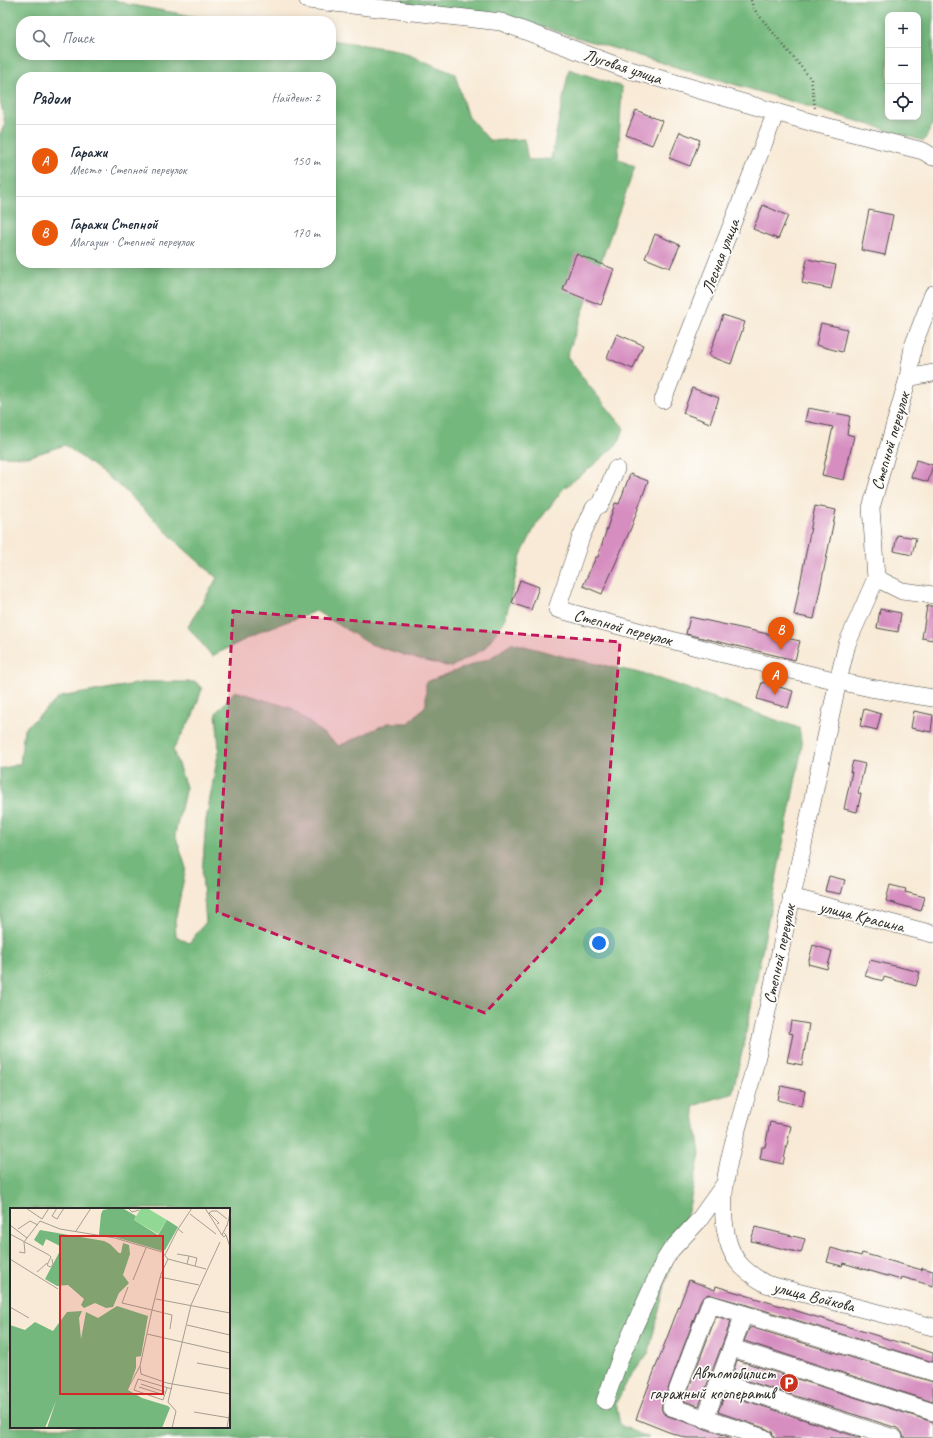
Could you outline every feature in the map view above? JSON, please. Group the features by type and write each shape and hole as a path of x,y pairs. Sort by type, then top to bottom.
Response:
{"street":[{"name":"Луговая улица","path":"308,0 500,22 623,68 817,124 923,151 933,157"},
{"name":"Лесная улица","path":"663,400 776,112"},
{"name":"Степной переулок","path":"725,1228 724,1185 754,1070 838,681 847,644 876,578 871,508 908,378 913,346 933,294"},
{"path":"908,378 933,373"},
{"name":"Степной переулок","path":"616,469 601,504 594,508 588,522 557,609 719,653 870,688 933,698"},
{"path":"876,578 902,591 933,595"},
{"name":"улица Красина","path":"791,898 933,934"},
{"path":"605,1401 622,1356 664,1261 671,1250 699,1220 724,1185"},
{"name":"улица Войкова","path":"725,1228 736,1262 748,1274 766,1284 933,1327"},
{"path":"764,1438 671,1407 710,1304 933,1372"},
{"path":"705,1418 744,1314"},
{"path":"732,1348 933,1412"},
{"path":"719,1382 894,1438"}],"path":[{"path":"751,0 753,8 811,79 817,124"}],"highlighted area":[{"path":"233,611 620,642 601,890 485,1013 217,912"}],"green space":[{"path":"0,0 116,0 126,4 192,16 16,16 16,60 336,60 336,41 397,50 455,74 467,115 490,141 524,139 528,160 551,159 569,69 622,87 618,159 635,167 567,356 586,382 624,428 619,442 596,463 563,489 536,525 521,555 505,620 484,649 451,667 417,659 370,644 316,611 264,630 212,656 188,627 217,578 182,547 120,486 65,445 28,457 0,456 0,134 5,124 0,99"},
{"path":"375,0 933,0 933,124 924,141 502,15"},
{"path":"513,643 565,657 649,675 799,728 802,747 743,1048 732,1094 706,1101 693,1107 700,1154 689,1207 666,1281 649,1352 627,1382 616,1403 620,1425 649,1438 0,1438 0,769 20,764 24,729 60,697 147,682 196,682 202,689 193,715 173,750 186,787 175,834 186,868 175,921 176,936 189,943 206,922 202,875 206,820 219,749 216,713 235,691 291,708 339,746 388,723 409,723 426,705 426,682 490,658"}],"building":[{"path":"636,110 662,121 652,145 626,135"},
{"path":"680,132 700,140 690,166 669,158"},
{"path":"763,205 788,216 778,239 753,229"},
{"path":"869,210 893,215 885,255 861,250"},
{"path":"655,234 680,245 670,268 645,258"},
{"path":"576,254 614,269 601,305 563,290"},
{"path":"807,259 836,265 831,289 802,283"},
{"path":"723,315 745,322 731,364 709,356"},
{"path":"821,323 847,329 842,352 816,345"},
{"path":"617,334 643,345 633,369 607,358"},
{"path":"692,388 719,398 710,423 683,413"},
{"path":"808,408 850,416 847,434 854,436 844,480 822,475 833,427 805,421"},
{"path":"916,460 933,465 928,482 911,477"},
{"path":"630,474 648,481 631,528 602,594 583,586 596,557 598,557 615,503 619,504"},
{"path":"815,506 836,510 814,619 794,615"},
{"path":"897,535 916,538 912,555 894,551"},
{"path":"520,580 539,587 531,610 512,603"},
{"path":"927,606 933,606 933,640 922,638"},
{"path":"880,609 901,613 898,632 877,628"},
{"path":"690,617 800,641 795,660 686,634"},
{"path":"762,682 793,691 788,708 757,699"},
{"path":"864,709 881,714 877,730 860,726"},
{"path":"914,711 933,715 931,732 911,728"},
{"path":"853,761 865,764 858,793 861,794 857,812 844,809"},
{"path":"829,876 845,880 841,894 825,891"},
{"path":"890,885 906,889 905,892 925,897 921,911 886,901"},
{"path":"813,945 832,951 827,969 808,964"},
{"path":"870,960 920,972 916,986 884,977 883,981 865,976"},
{"path":"791,1021 809,1024 802,1065 787,1062 793,1034 789,1033"},
{"path":"781,1086 805,1091 802,1106 778,1100"},
{"path":"770,1122 791,1126 783,1164 760,1159 762,1147 765,1147"},
{"path":"755,1227 805,1239 801,1253 751,1241"},
{"path":"831,1248 861,1256 862,1253 922,1270 922,1268 933,1271 933,1286 902,1277 901,1280 843,1263 842,1266 827,1262"},
{"path":"689,1280 715,1290 716,1286 933,1353 933,1362 708,1294 701,1300 661,1408 663,1413 668,1416 732,1438 686,1438 636,1419"},
{"path":"716,1316 731,1321 699,1406 684,1401"},
{"path":"750,1327 933,1382 933,1402 744,1341"},
{"path":"737,1360 933,1422 933,1438 904,1438 902,1432 897,1428 732,1376"},
{"path":"725,1394 861,1438 774,1438 772,1432 767,1429 718,1412"}],"place":[{"name":"Гаражи Степной","path":"781,650"},
{"name":"Гаражи","path":"775,695"},
{"name":"Автомобилист гаражный кооператив","path":"789,1383"}]}
